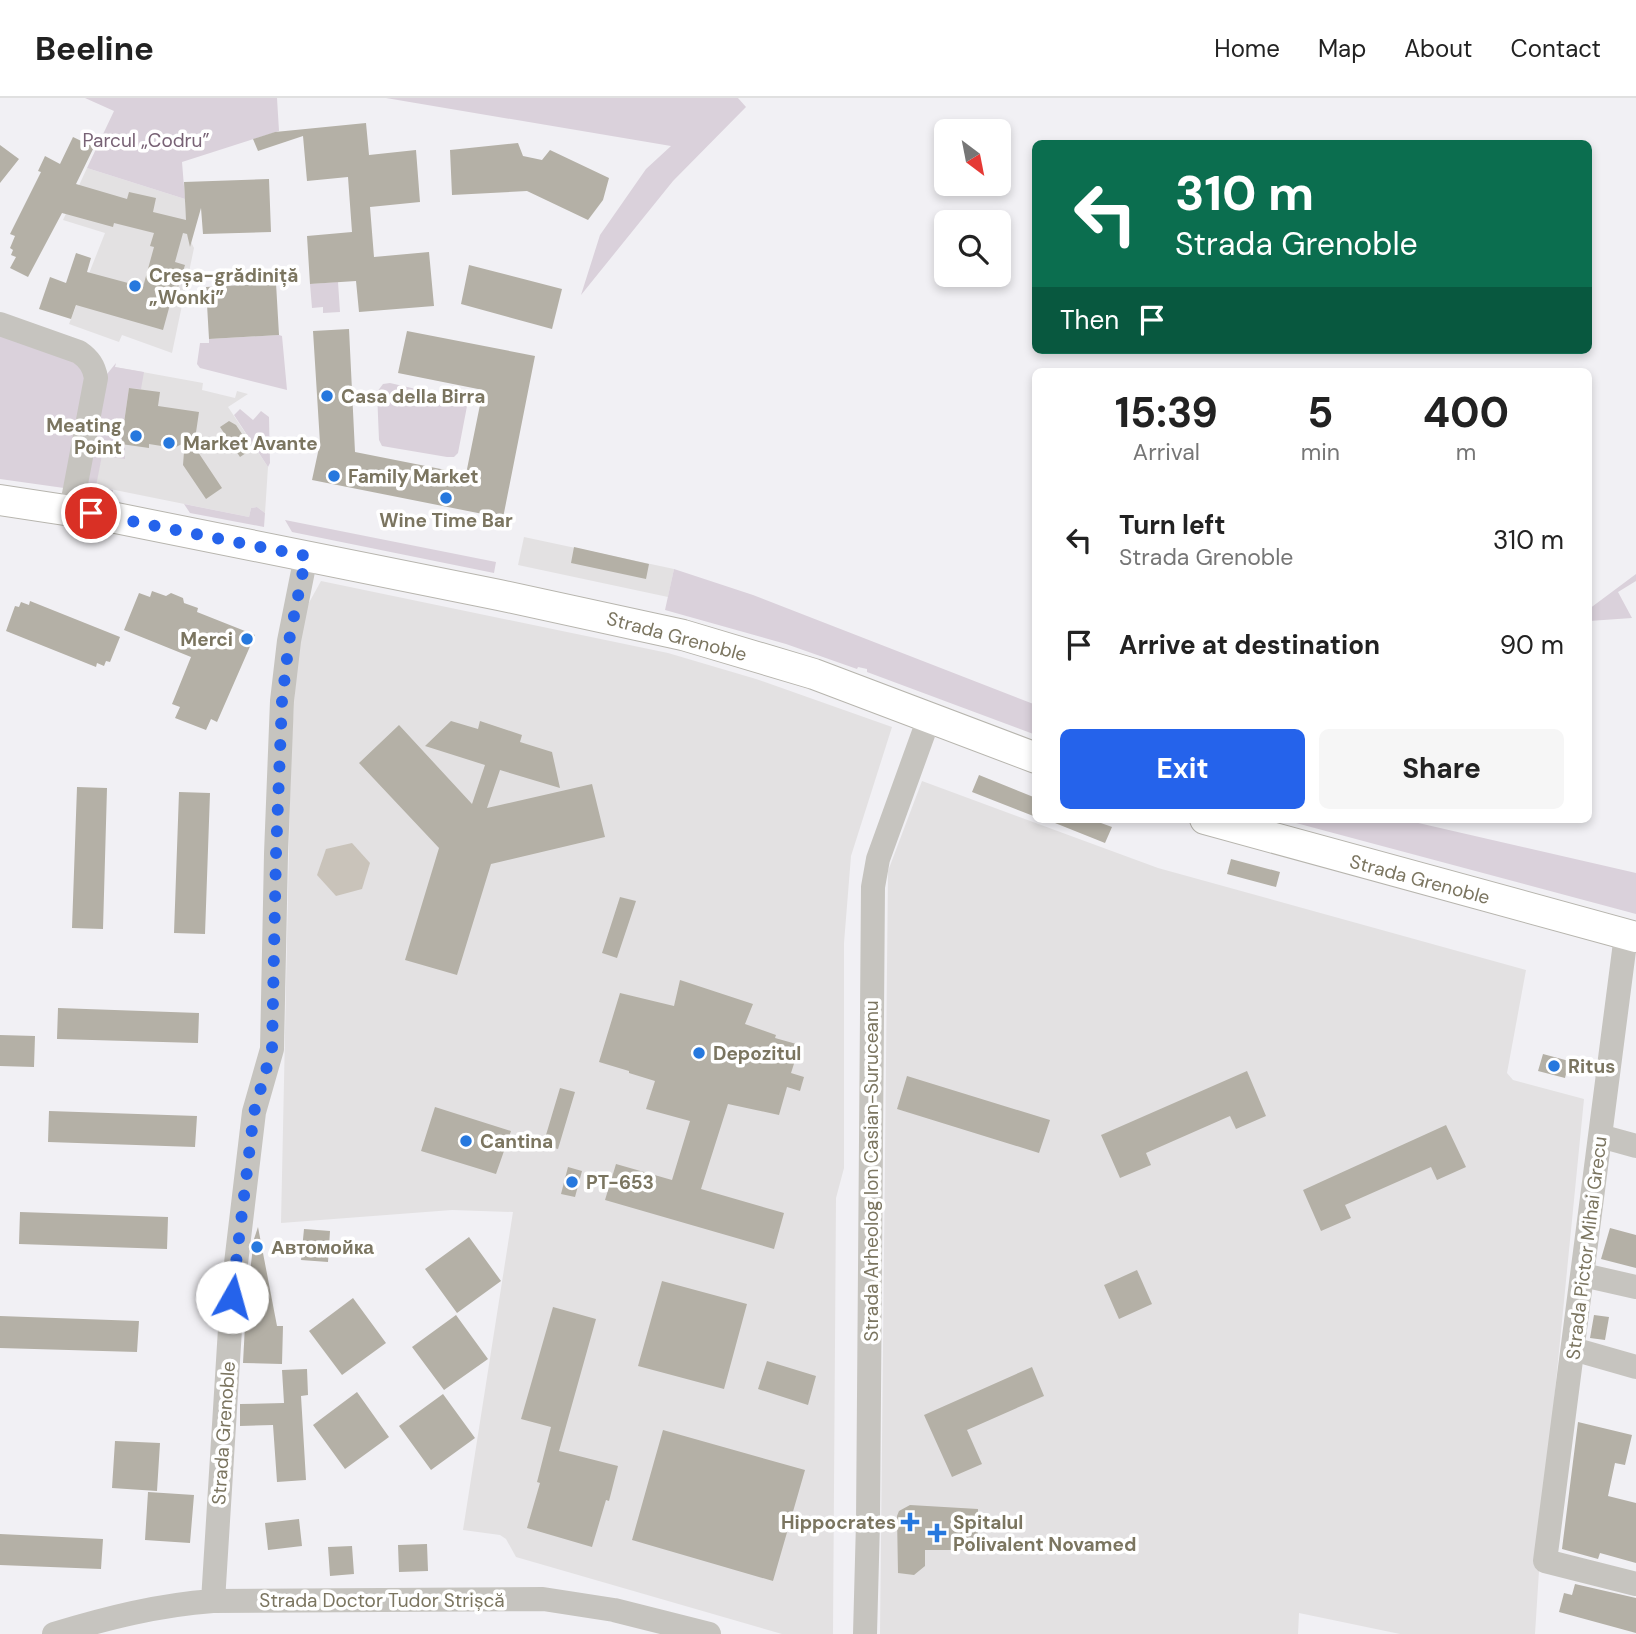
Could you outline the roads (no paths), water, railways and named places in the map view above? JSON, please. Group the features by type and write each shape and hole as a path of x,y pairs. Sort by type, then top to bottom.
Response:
{"main road":[{"name":"Strada Grenoble","path":"0,500 71,510 499,594 683,635 814,674 1032,757"},
{"name":"Strada Grenoble","path":"1220,823 1631,936"}],"street":[{"path":"0,324 68,347 86,357 95,370 96,379 71,510"},
{"name":"Strada Grenoble","path":"213,1601 232,1297 254,1112 272,1049 282,701 289,641 306,556"},
{"name":"Strada Arheolog Ion Casian-Suruceanu","path":"865,1634 869,1498 873,887 878,859 929,718"},
{"name":"Strada Pictor Mihai Grecu","path":"1631,936 1600,1136 1545,1561 1636,1584"},
{"path":"1600,1136 1636,1146"},
{"path":"1583,1275 1636,1287"},
{"path":"1573,1349 1636,1367"},
{"name":"Strada Doctor Tudor Strișcă","path":"54,1634 129,1613 174,1604 213,1601 543,1599 614,1610 709,1634"}],"place":[{"name":"Creșa-grădiniță „Wonki”","path":"135,286"},
{"name":"Casa della Birra","path":"327,396"},
{"name":"Meating Point","path":"136,436"},
{"name":"Market Avante","path":"169,443"},
{"name":"Family Market","path":"334,476"},
{"name":"Wine Time Bar","path":"446,498"},
{"name":"Merci","path":"247,639"},
{"name":"Depozitul","path":"699,1053"},
{"name":"Ritus","path":"1554,1066"},
{"name":"Cantina","path":"466,1141"},
{"name":"PT-653","path":"572,1182"},
{"name":"Автомойка","path":"257,1247"},
{"name":"Hippocrates","path":"910,1522"},
{"name":"Spitalul Polivalent Novamed","path":"937,1533"}],"park label":[{"name":"Parcul „Codru”","path":"146,140"}]}
